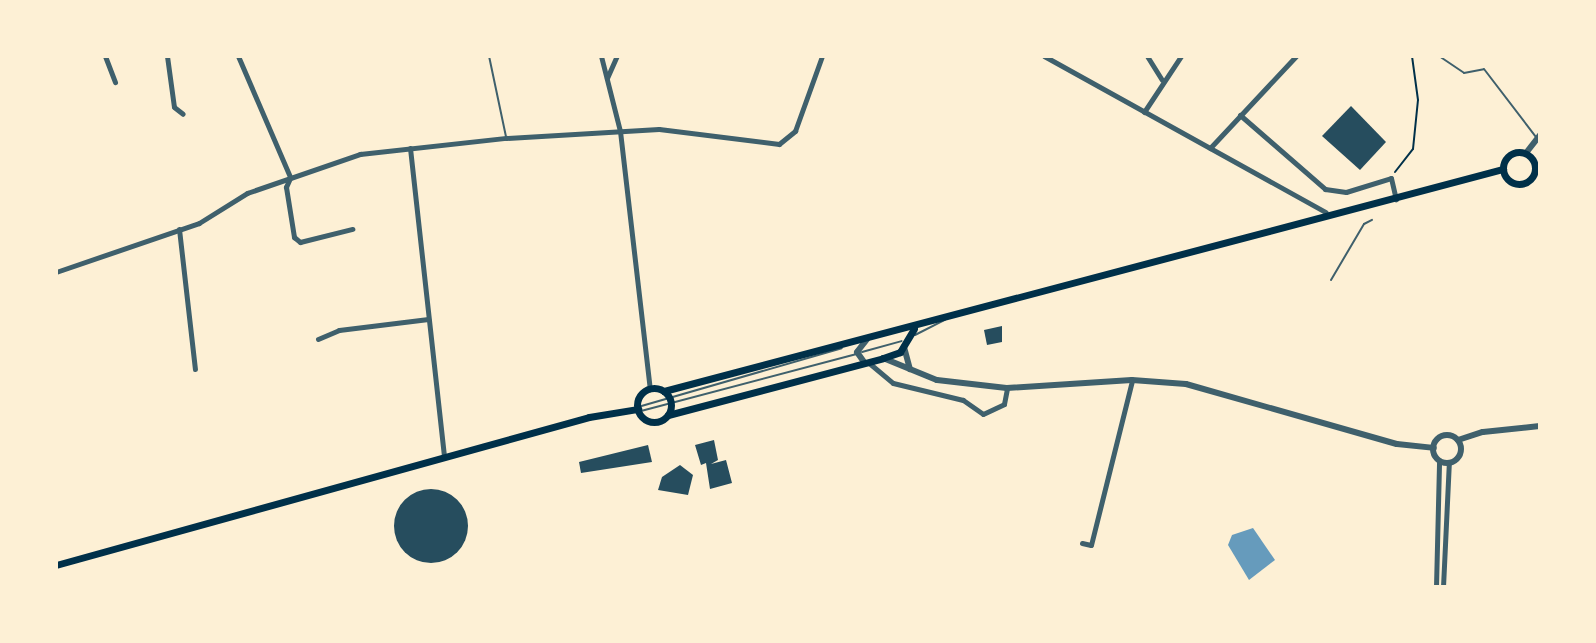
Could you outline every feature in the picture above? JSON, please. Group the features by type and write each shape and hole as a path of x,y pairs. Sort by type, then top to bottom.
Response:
{"main road":[{"path":"56,565 589,417 638,409 650,389 664,391 849,342 914,329 1300,225 1326,212 1396,200 1503,169 1510,154 1526,153 1535,164 1537,175 1516,184 1503,169"},
{"path":"638,409 650,422 883,358 905,344 914,329"},
{"path":"664,391 671,401 668,415"}],"street":[{"path":"105,56 115,82"},
{"path":"167,56 174,107 183,114"},
{"path":"238,56 290,177 286,187 292,224 300,242 352,229"},
{"path":"601,56 620,131 650,389"},
{"path":"607,78 617,56"},
{"path":"56,272 217,215 247,193 347,157 506,138 620,131 699,132 773,145 787,141 795,131 821,56"},
{"path":"1044,56 1326,212"},
{"path":"1147,56 1162,80"},
{"path":"1144,112 1162,80 1181,56"},
{"path":"1210,148 1296,56"},
{"path":"1240,115 1325,189 1346,192 1391,178 1396,200"},
{"path":"1526,153 1538,136"},
{"path":"410,148 439,434 444,457"},
{"path":"179,229 195,369"},
{"path":"318,339 339,330 428,319"},
{"path":"870,337 857,353 864,362 893,383 956,398 983,414 1004,404 1007,388"},
{"path":"905,344 912,372"},
{"path":"883,358 912,372 1007,388 1132,380 1221,391 1397,444 1434,448"},
{"path":"1082,543 1091,545 1132,380"},
{"path":"1434,448 1441,437 1458,440 1483,432 1540,426"},
{"path":"1439,460 1449,462 1459,456 1458,440"},
{"path":"1434,448 1439,460 1436,587"},
{"path":"1443,587 1449,462"}],"lane":[{"path":"489,56 506,138"},
{"path":"1439,56 1464,73 1484,69 1538,136"},
{"path":"1331,280 1364,224 1372,220"},
{"path":"638,409 857,353 905,344 945,320"},
{"path":"671,401 828,356 849,342"}],"path":[{"path":"1391,178 1413,149 1418,100 1412,56"}],"water":[{"path":"1253,528 1275,560 1249,580 1228,545 1232,535"}],"building":[{"path":"1351,106 1386,142 1360,170 1322,136"},
{"path":"1002,326 1002,342 987,345 984,330"},
{"path":"714,440 718,460 711,464 726,460 732,483 710,489 706,463 701,465 695,445"},
{"path":"648,445 652,462 581,473 579,462"},
{"path":"680,465 693,475 688,495 658,490 662,477"},
{"path":"431,489 445,492 457,500 465,512 468,526 465,540 457,552 445,560 431,563 417,560 405,552 397,540 394,526 397,512 405,500 417,492"}]}
